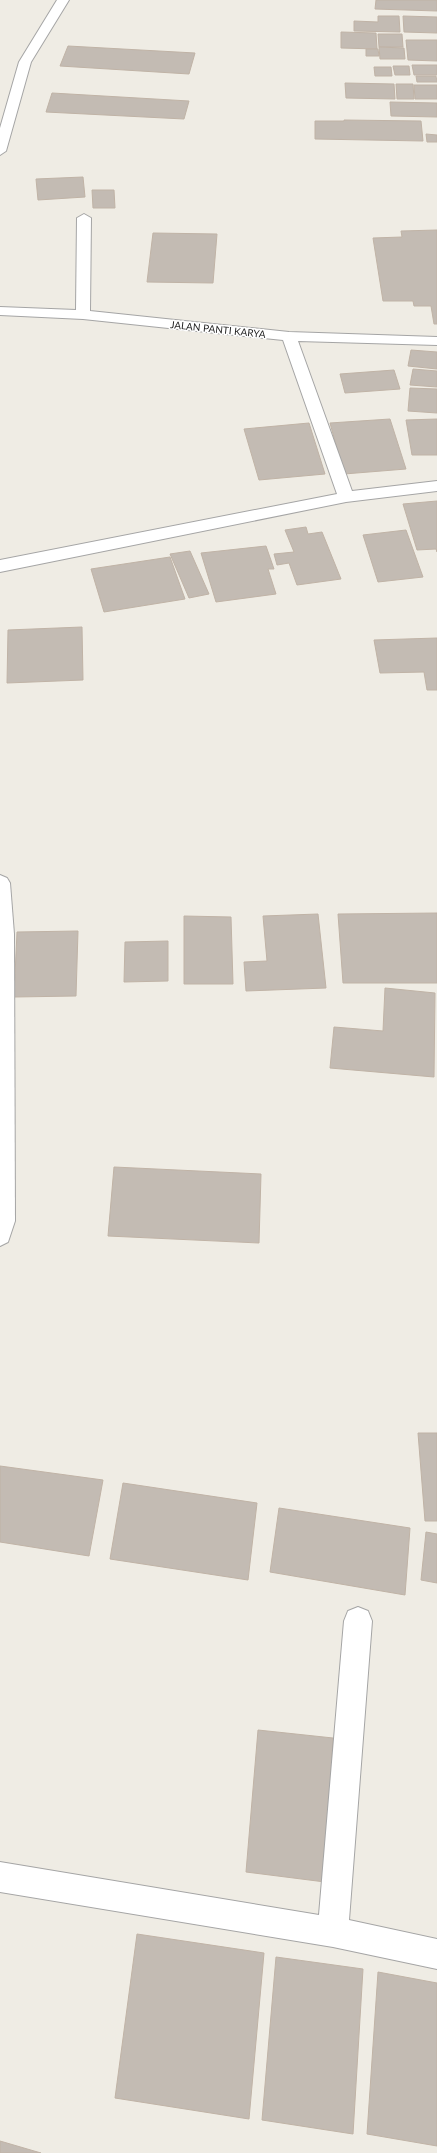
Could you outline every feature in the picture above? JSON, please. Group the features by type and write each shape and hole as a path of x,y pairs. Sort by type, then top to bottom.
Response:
{"street":[{"path":"0,151 24,62 63,0"},
{"path":"83,315 84,218"},
{"name":"JALAN PANTI KARYA","path":"0,311 83,315 289,336 437,341"},
{"path":"289,336 346,497"},
{"path":"0,566 346,497 437,486"},
{"path":"0,883 4,934 3,1221 0,1235"},
{"path":"333,1932 358,1621"},
{"path":"0,1877 333,1932 437,1954"}],"building":[{"path":"376,0 437,0 437,11 375,9"},
{"path":"378,16 399,16 400,32 354,31 354,21 378,22"},
{"path":"403,16 437,17 437,33 404,32"},
{"path":"341,32 376,33 377,49 341,48"},
{"path":"378,34 402,34 403,47 379,47"},
{"path":"406,40 437,40 437,61 408,60"},
{"path":"68,46 195,53 189,74 60,66"},
{"path":"379,47 404,48 405,59 380,59"},
{"path":"366,49 378,49 379,56 366,56"},
{"path":"412,65 437,65 437,75 414,75"},
{"path":"393,66 409,66 410,75 395,75"},
{"path":"374,67 391,67 392,76 375,76"},
{"path":"416,76 436,76 437,82 417,82"},
{"path":"345,83 394,84 395,99 346,98"},
{"path":"396,84 413,84 414,99 397,99"},
{"path":"414,85 437,85 437,99 415,99"},
{"path":"52,93 189,101 184,119 46,112"},
{"path":"390,102 437,103 437,117 391,116"},
{"path":"315,121 421,121 423,141 315,139"},
{"path":"426,134 437,135 437,142 427,142"},
{"path":"83,177 85,197 38,200 36,179"},
{"path":"92,190 114,190 115,208 93,208"},
{"path":"437,230 437,324 434,324 431,306 414,306 413,301 383,301 373,238 402,237 401,231"},
{"path":"153,233 217,234 213,283 147,282"},
{"path":"411,350 437,352 437,369 408,366"},
{"path":"413,369 437,371 437,387 410,385"},
{"path":"394,370 400,389 345,393 340,374"},
{"path":"410,388 437,389 437,413 408,411"},
{"path":"390,419 406,469 344,474 330,423"},
{"path":"437,419 437,455 412,455 406,420"},
{"path":"309,423 325,474 259,480 244,429"},
{"path":"437,501 437,552 436,549 417,550 403,504"},
{"path":"306,527 308,534 322,532 341,579 297,585 289,563 277,565 274,554 294,552 285,530"},
{"path":"406,530 423,577 378,582 363,535"},
{"path":"266,546 274,569 268,569 276,594 216,602 201,553"},
{"path":"190,551 209,594 189,598 170,554"},
{"path":"170,557 185,599 104,612 91,569"},
{"path":"82,627 83,680 7,683 8,630"},
{"path":"437,638 437,690 427,690 424,672 380,673 374,640"},
{"path":"437,913 437,983 343,983 338,914"},
{"path":"318,914 326,988 246,991 244,962 267,961 263,916"},
{"path":"184,916 231,917 233,984 184,984"},
{"path":"78,931 76,996 14,997 17,932"},
{"path":"168,941 168,981 124,982 125,942"},
{"path":"385,988 435,993 434,1077 330,1068 334,1027 383,1031"},
{"path":"114,1167 261,1174 259,1243 108,1236"},
{"path":"418,1433 437,1433 437,1521 425,1521"},
{"path":"0,1466 103,1480 89,1556 0,1542"},
{"path":"123,1483 257,1503 248,1580 110,1559"},
{"path":"279,1508 410,1528 405,1595 270,1572"},
{"path":"426,1532 437,1534 437,1583 421,1580"},
{"path":"258,1730 333,1738 325,1882 246,1872"},
{"path":"137,1934 264,1953 249,2119 115,2098"},
{"path":"276,1957 363,1969 353,2134 262,2120"},
{"path":"378,1972 437,1983 437,2146 367,2134"},
{"path":"0,2141 41,2153 0,2153"}]}
